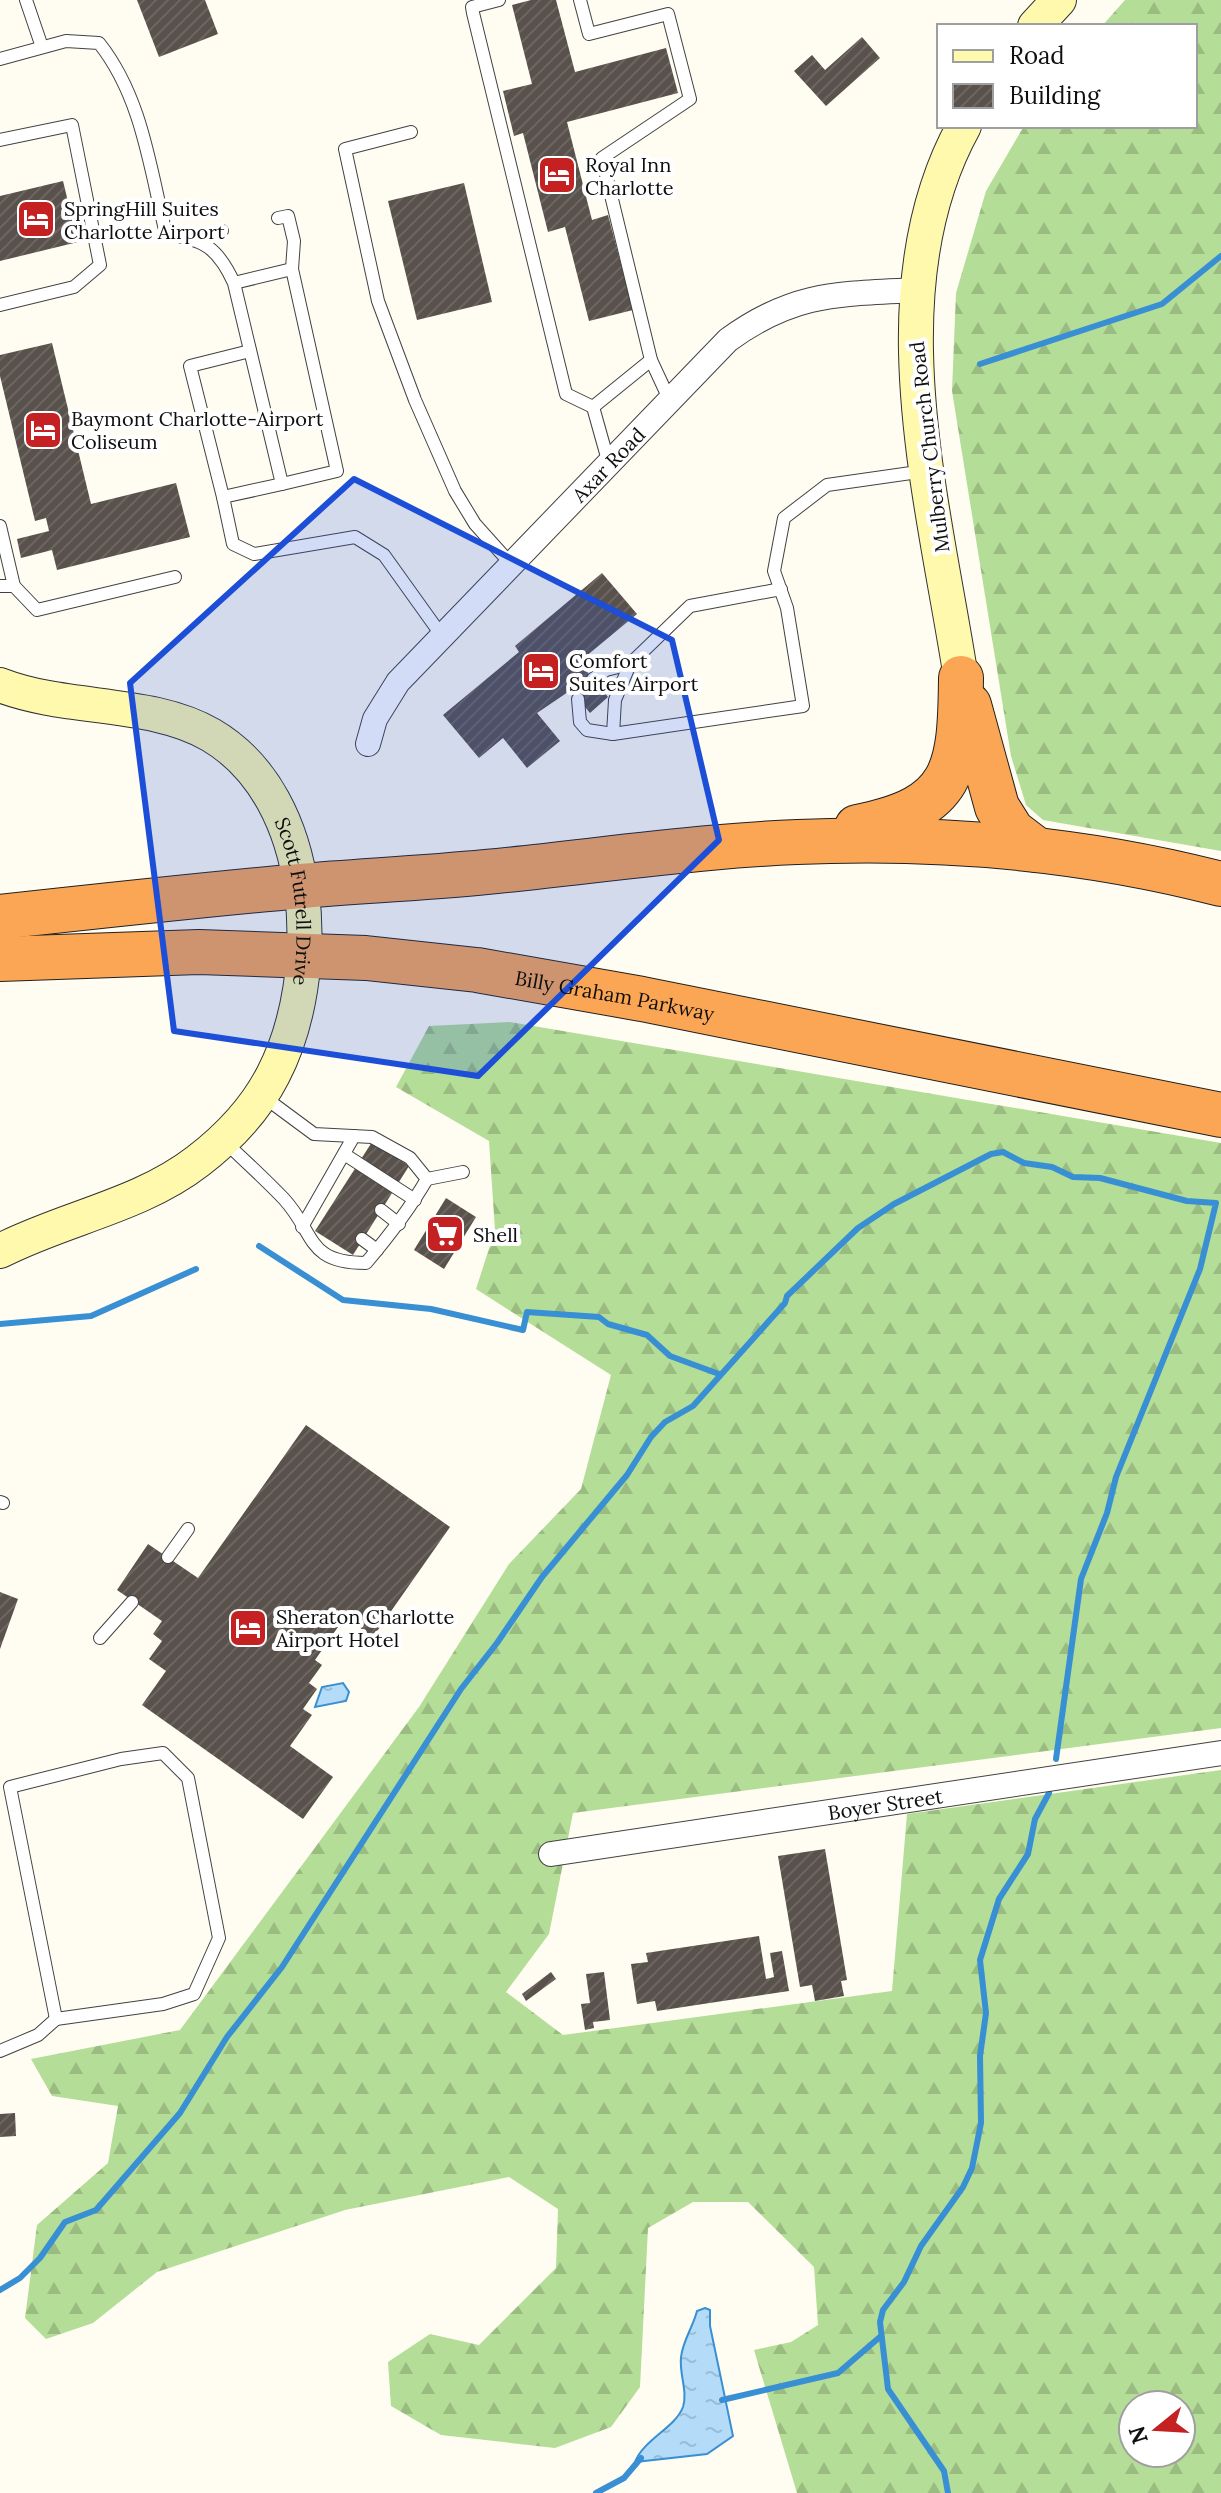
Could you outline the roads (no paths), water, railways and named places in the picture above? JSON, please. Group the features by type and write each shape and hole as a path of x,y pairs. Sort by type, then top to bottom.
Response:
{"highway":[{"path":"0,917 300,886 483,873 770,843 868,825 918,810 945,786 961,737 961,678"},
{"path":"961,678 997,807 1012,831 1037,850"},
{"path":"770,843 927,841 1037,850 1098,858 1221,884"},
{"path":"0,993 26,976 76,954"},
{"name":"Billy Graham Parkway","path":"0,959 76,954 303,955 532,978 1221,1115"}],"street":[{"path":"1037,24 1059,0"},
{"name":"Mulberry Church Road","path":"961,678 928,470 915,355 916,290 933,204 963,128"},
{"name":"Axar Road","path":"368,744 375,719 398,682 728,340 756,320 786,305 834,295 916,290"},
{"name":"Scott Futrell Drive","path":"0,685 46,701 163,717 210,735 236,753 257,775 288,833 300,886 303,955 288,1039 261,1095 223,1140 159,1187 0,1251"},
{"name":"Boyer Street","path":"551,1854 1221,1753"}],"lane":[{"path":"26,0 42,47"},
{"path":"499,0 472,7 473,13 566,394 593,407 609,464"},
{"path":"580,0 589,34 668,14 690,99 602,158 651,360 670,401"},
{"path":"0,59 66,41 99,43 117,65 135,105 166,234 195,237 222,231"},
{"path":"0,140 72,125 100,265 74,287 0,305"},
{"path":"411,132 345,149 378,301 415,400 455,491 475,524 511,564"},
{"path":"223,497 337,471 292,269 294,241 288,216 278,218"},
{"path":"195,237 223,258 234,283 282,484"},
{"path":"234,283 292,269"},
{"path":"250,351 190,366 233,544 254,554 355,537 384,555 442,636"},
{"path":"593,407 651,360"},
{"path":"578,699 580,722 587,730 613,734 803,706 787,608 774,571 784,518 827,485 928,470"},
{"path":"0,526 7,586 37,610 175,577"},
{"path":"613,734 615,700 630,664 690,606 781,589"},
{"path":"593,679 606,670 630,664"},
{"path":"261,1095 314,1134 372,1137 410,1158 427,1179"},
{"path":"302,1227 354,1136"},
{"path":"223,1140 286,1202 314,1245 339,1263 366,1263 399,1224 427,1179 463,1172"},
{"path":"344,1154 415,1200"},
{"path":"331,1176 343,1186"},
{"path":"314,1205 326,1214"},
{"path":"381,1210 399,1224"},
{"path":"362,1239 377,1250"},
{"path":"168,1557 188,1529"},
{"path":"100,1638 132,1602"},
{"path":"0,2051 38,2035 56,2019 163,2004 194,1994 219,1938 188,1778 163,1753 121,1759 10,1787 56,2019"}],"water":[{"path":"343,1683 349,1692 346,1701 315,1707 322,1687"},
{"path":"710,2310 710,2326 733,2436 707,2454 635,2462 683,2407 682,2351 697,2311"}],"waterway":[{"path":"980,364 1162,304 1221,256"},
{"path":"0,2290 20,2278 40,2258 65,2222 96,2210 180,2113 227,2037 282,1967 461,1689 542,1577 627,1475 651,1437 665,1422 693,1406 785,1303 787,1296 858,1228 894,1204 991,1154 1003,1152 1024,1163 1052,1167 1073,1177 1100,1178 1187,1201 1216,1203 1200,1269 1116,1477 1107,1513 1081,1579 1056,1759"},
{"path":"259,1246 343,1300 431,1309 523,1330 527,1312 599,1317 608,1324 647,1335 670,1356 719,1374"},
{"path":"0,1324 91,1316 196,1269"},
{"path":"948,2493 944,2471 888,2389 880,2322 883,2310 904,2282 921,2246 963,2187 972,2168 981,2123 980,2056 986,2013 980,1960 999,1899 1028,1854 1035,1819 1049,1793"},
{"path":"722,2400 838,2373 881,2336"},
{"path":"596,2493 624,2478 641,2458"}],"place":[{"name":"Royal Inn Charlotte","path":"557,175"},
{"name":"SpringHill Suites Charlotte Airport","path":"36,219"},
{"name":"Baymont Charlotte-Airport Coliseum","path":"43,430"},
{"name":"Comfort Suites Airport","path":"541,671"},
{"name":"Shell","path":"445,1234"},
{"name":"Sheraton Charlotte Airport Hotel","path":"248,1628"}]}
